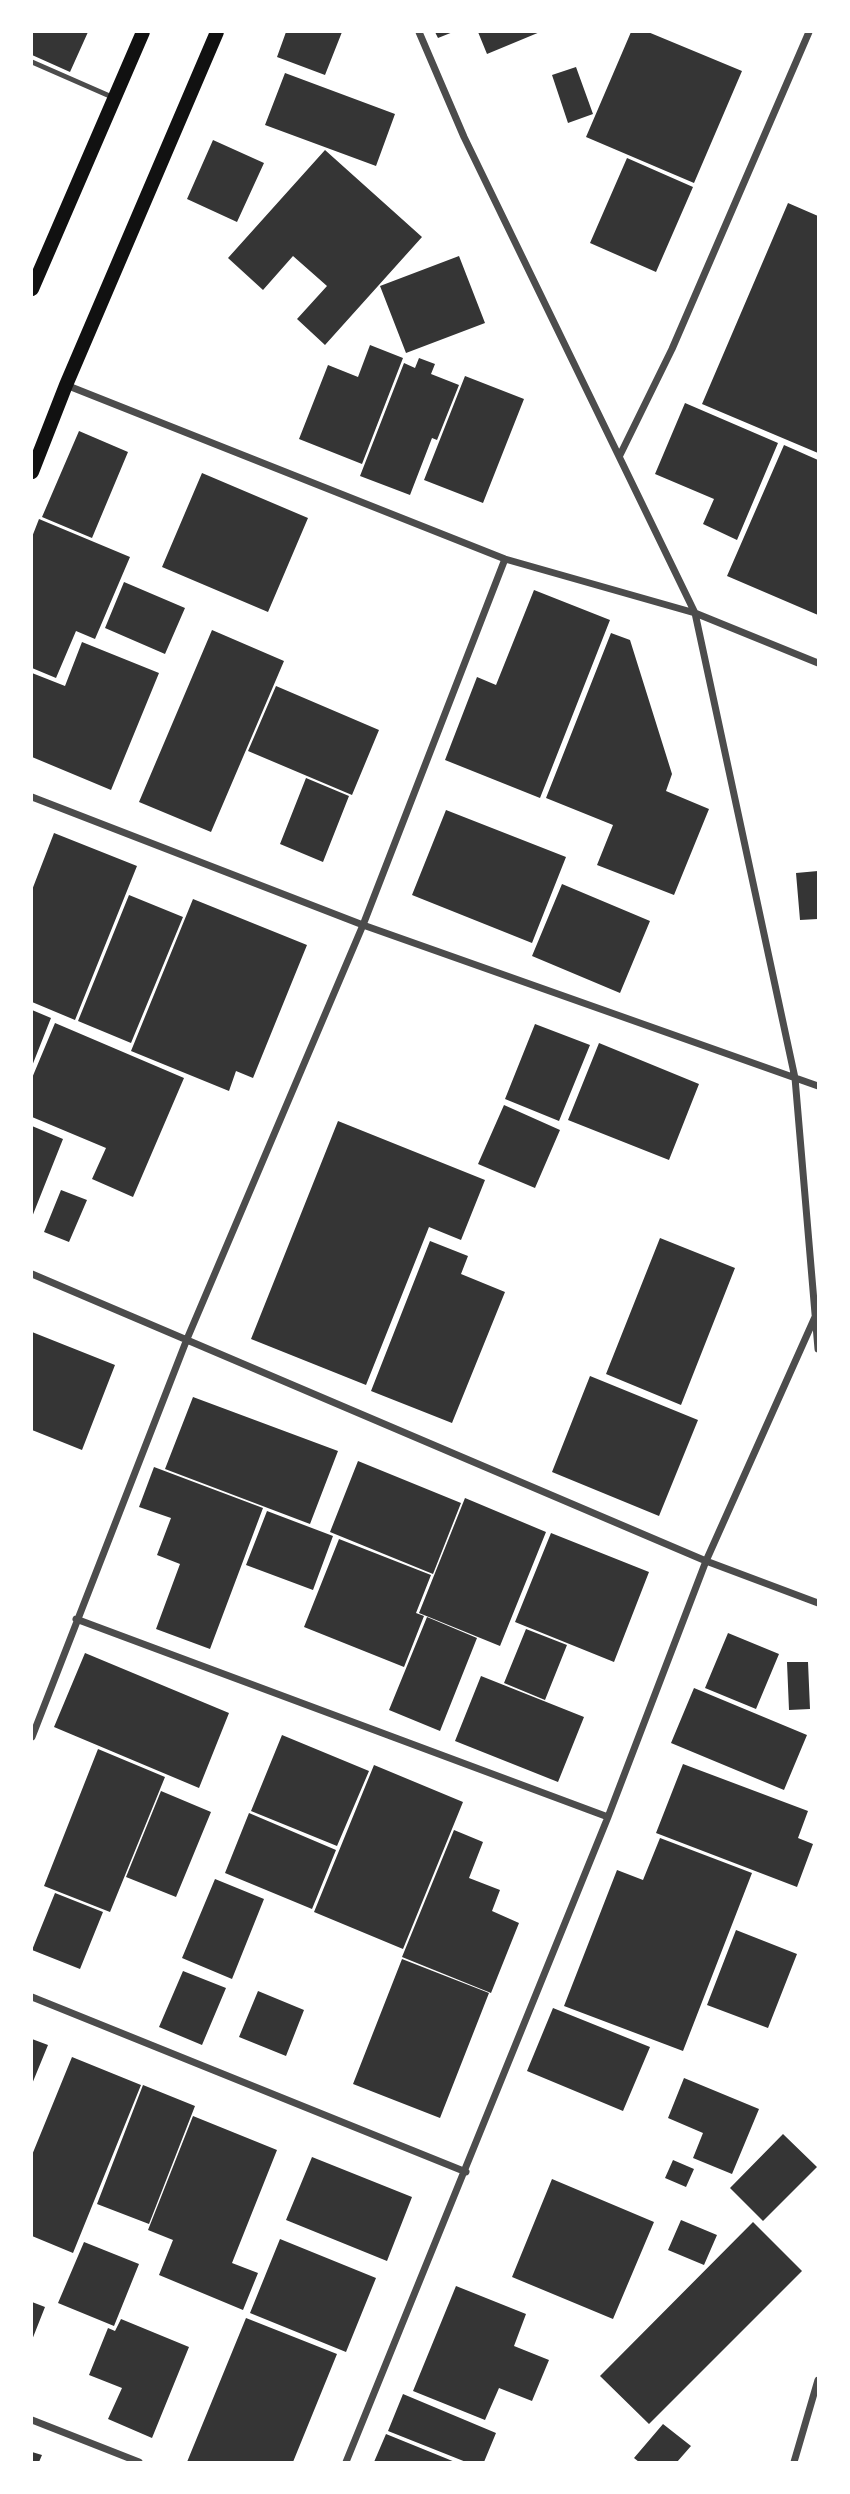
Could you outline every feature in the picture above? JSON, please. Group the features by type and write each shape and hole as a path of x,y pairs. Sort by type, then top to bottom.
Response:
{"main road":[{"path":"32,289 143,32"},
{"path":"32,472 66,385 217,32"}],"street":[{"path":"419,32 464,136 695,613 795,1078 818,1349"},
{"path":"620,455 672,349 810,32"},
{"path":"66,385 505,559 695,613 818,663"},
{"path":"32,1737 187,1339 363,925 505,559"},
{"path":"32,797 363,925 818,1086"},
{"path":"32,1274 706,1561 818,1603"},
{"path":"346,2462 608,1818 706,1561 816,1316"},
{"path":"76,1619 608,1818"},
{"path":"32,1997 466,2172"},
{"path":"794,2462 818,2380"},
{"path":"32,2420 139,2462"}],"lane":[{"path":"32,62 114,97"}],"building":[{"path":"32,32 88,32 70,72 32,55"},
{"path":"286,32 342,32 325,75 277,57"},
{"path":"435,32 453,32 438,38"},
{"path":"478,32 540,32 487,54"},
{"path":"631,32 648,32 742,71 694,183 586,137"},
{"path":"576,67 593,114 568,123 552,75"},
{"path":"285,73 395,114 376,166 265,125"},
{"path":"213,140 264,163 237,222 187,199"},
{"path":"325,150 422,237 325,345 297,319 327,286 293,256 263,290 228,258"},
{"path":"627,158 693,187 656,272 590,243"},
{"path":"788,203 818,216 818,453 702,404"},
{"path":"459,256 485,323 406,353 380,286"},
{"path":"370,345 403,358 362,464 299,439 328,365 358,377"},
{"path":"419,358 435,364 431,374 459,385 437,440 432,438 410,495 360,476 404,363 415,368"},
{"path":"465,376 524,399 483,503 424,480"},
{"path":"685,403 778,443 737,540 703,524 714,499 655,474"},
{"path":"79,431 128,452 92,538 42,517"},
{"path":"784,445 818,460 818,615 727,576"},
{"path":"202,473 308,518 268,612 162,567"},
{"path":"39,519 130,557 95,639 76,631 56,678 32,668 32,537"},
{"path":"124,582 185,608 165,654 105,628"},
{"path":"534,590 610,620 540,798 445,760 477,677 496,685"},
{"path":"212,630 284,661 211,832 139,802"},
{"path":"611,633 630,640 672,774 666,791 709,809 674,895 597,865 613,825 546,798"},
{"path":"82,642 159,673 111,790 32,757 32,673 65,686"},
{"path":"276,686 379,730 352,795 248,751"},
{"path":"306,778 349,796 323,862 280,844"},
{"path":"446,810 566,857 532,943 412,895"},
{"path":"54,833 137,866 75,1020 32,1002 32,890"},
{"path":"818,871 818,919 800,920 796,873"},
{"path":"562,884 650,921 620,993 532,956"},
{"path":"129,895 183,917 131,1043 78,1021"},
{"path":"193,899 307,945 253,1078 236,1071 229,1091 131,1051"},
{"path":"32,1010 51,1018 32,1066"},
{"path":"55,1023 184,1078 133,1197 92,1179 106,1148 32,1117 32,1078"},
{"path":"535,1024 590,1045 559,1121 505,1099"},
{"path":"599,1043 699,1084 669,1160 568,1120"},
{"path":"504,1105 560,1130 535,1188 478,1164"},
{"path":"338,1121 485,1180 461,1240 429,1227 366,1385 251,1339"},
{"path":"32,1126 63,1139 32,1217"},
{"path":"61,1190 87,1200 69,1242 44,1232"},
{"path":"660,1238 735,1268 681,1405 606,1374"},
{"path":"430,1241 468,1256 461,1274 505,1292 452,1423 371,1391"},
{"path":"32,1332 115,1365 82,1450 32,1430"},
{"path":"590,1376 698,1420 659,1516 552,1472"},
{"path":"193,1397 338,1451 310,1524 165,1469"},
{"path":"358,1461 461,1503 433,1574 330,1532"},
{"path":"154,1467 263,1508 210,1649 156,1629 180,1564 157,1555 171,1518 139,1507"},
{"path":"465,1498 546,1532 500,1646 419,1613"},
{"path":"267,1511 333,1536 313,1590 246,1565"},
{"path":"551,1533 649,1572 614,1662 515,1622"},
{"path":"339,1539 431,1575 416,1613 424,1616 404,1667 304,1627"},
{"path":"427,1617 477,1638 440,1731 389,1710"},
{"path":"526,1629 567,1645 545,1700 504,1683"},
{"path":"728,1633 779,1654 756,1709 705,1688"},
{"path":"85,1653 229,1713 199,1788 54,1727"},
{"path":"787,1662 808,1662 810,1709 789,1710"},
{"path":"481,1676 584,1717 558,1782 455,1741"},
{"path":"694,1688 807,1735 784,1790 671,1743"},
{"path":"282,1735 369,1771 337,1846 251,1811"},
{"path":"98,1749 165,1777 110,1912 44,1886"},
{"path":"683,1764 808,1811 798,1838 813,1844 797,1887 656,1833"},
{"path":"374,1765 463,1802 403,1949 314,1912"},
{"path":"161,1791 211,1812 176,1897 126,1877"},
{"path":"249,1813 336,1850 312,1909 225,1873"},
{"path":"454,1830 483,1842 469,1878 500,1890 492,1911 519,1923 491,1993 402,1957"},
{"path":"660,1838 752,1873 683,2051 564,2006 617,1870 643,1880"},
{"path":"215,1879 264,1899 232,1979 182,1958"},
{"path":"55,1893 103,1912 80,1969 32,1950"},
{"path":"736,1930 797,1954 768,2028 707,2005"},
{"path":"402,1959 489,1993 440,2118 353,2084"},
{"path":"183,1971 226,1988 202,2045 159,2027"},
{"path":"258,1991 304,2010 286,2056 239,2037"},
{"path":"553,2008 650,2047 623,2111 527,2071"},
{"path":"32,2039 48,2045 32,2084"},
{"path":"72,2057 141,2085 73,2253 32,2236 32,2155"},
{"path":"684,2078 759,2109 732,2174 693,2158 703,2133 668,2118"},
{"path":"143,2085 195,2106 149,2224 97,2204"},
{"path":"193,2116 277,2150 232,2263 258,2273 243,2310 159,2275 173,2240 148,2230"},
{"path":"783,2134 817,2167 763,2221 730,2188"},
{"path":"312,2157 412,2197 387,2261 286,2220"},
{"path":"673,2160 694,2169 686,2187 665,2178"},
{"path":"552,2179 654,2222 613,2319 512,2277"},
{"path":"681,2220 717,2235 704,2265 668,2250"},
{"path":"753,2222 802,2271 649,2424 600,2376"},
{"path":"280,2239 376,2278 346,2352 250,2313"},
{"path":"84,2242 139,2264 114,2326 58,2303"},
{"path":"456,2286 526,2314 514,2346 549,2360 532,2401 499,2388 485,2420 413,2391"},
{"path":"32,2302 45,2307 32,2340"},
{"path":"246,2318 337,2354 293,2462 187,2462"},
{"path":"121,2319 189,2347 152,2438 108,2419 122,2388 89,2375 108,2328 115,2331"},
{"path":"403,2394 496,2433 484,2462 466,2462 388,2431"},
{"path":"663,2424 691,2446 677,2462 639,2462 634,2458"},
{"path":"386,2434 455,2462 374,2462"},
{"path":"32,2452 42,2455 39,2462 32,2462"}]}
